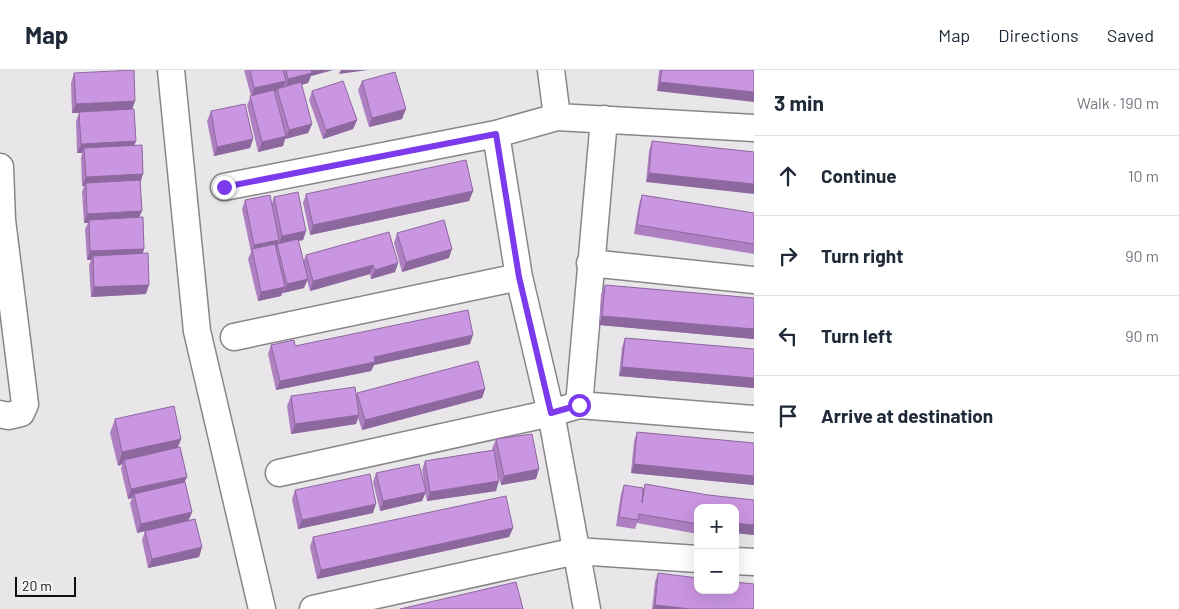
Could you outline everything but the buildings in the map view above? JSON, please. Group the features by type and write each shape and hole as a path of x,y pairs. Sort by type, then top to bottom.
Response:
{"street":[{"path":"171,70 197,331 262,609"},
{"path":"551,70 557,117"},
{"path":"224,187 496,134 557,117 754,128"},
{"path":"579,405 604,119"},
{"path":"496,134 519,277 551,413 587,609"},
{"path":"0,167 2,220 25,404 21,413 8,416 0,414"},
{"path":"590,263 754,280"},
{"path":"234,336 519,277"},
{"path":"279,473 551,413 579,405 754,419"},
{"path":"313,609 576,551 694,558"},
{"path":"739,561 754,562"}],"route":[{"path":"224,187 496,134 519,277 551,413 579,405"}]}
